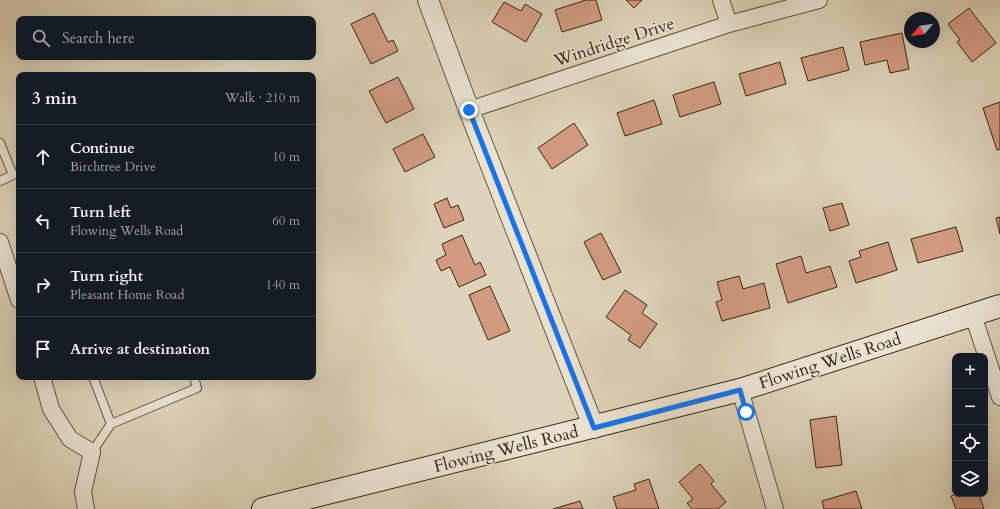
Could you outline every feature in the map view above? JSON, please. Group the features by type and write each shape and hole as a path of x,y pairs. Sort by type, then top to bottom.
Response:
{"main road":[{"name":"Flowing Wells Road","path":"263,509 298,505 740,390 1000,306"}],"street":[{"path":"428,0 469,110 594,428"},
{"path":"721,0 729,24"},
{"name":"Windridge Drive","path":"469,110 729,24 818,0"},
{"path":"0,242 16,291"},
{"path":"973,315 1000,396"},
{"path":"43,380 51,409 70,439 92,452 83,492 86,509"},
{"path":"740,390 775,509"}],"lane":[{"path":"0,143 13,175 0,181"},
{"path":"94,380 111,424"},
{"path":"92,452 111,424 198,388 195,380"}],"building":[{"path":"586,0 596,0 602,20 562,32 555,10"},
{"path":"626,0 642,0 634,8"},
{"path":"504,2 521,11 525,4 542,14 526,42 492,22"},
{"path":"969,8 996,43 972,62 957,42 960,40 948,24"},
{"path":"374,13 388,42 393,40 398,51 371,64 351,24"},
{"path":"902,33 909,69 890,73 887,60 865,65 860,42"},
{"path":"843,47 849,70 808,81 801,58"},
{"path":"780,62 786,84 746,96 739,74"},
{"path":"398,77 414,109 386,123 369,91"},
{"path":"714,82 721,104 680,117 673,95"},
{"path":"654,100 662,124 625,136 617,113"},
{"path":"1000,102 1000,149 997,150 983,108"},
{"path":"574,123 588,145 552,169 538,148"},
{"path":"423,134 435,157 405,172 393,149"},
{"path":"447,198 451,208 458,205 464,220 444,228 434,204"},
{"path":"842,203 849,225 830,231 823,208"},
{"path":"1000,217 1000,234 996,218"},
{"path":"956,227 963,251 918,263 911,239"},
{"path":"601,233 621,272 603,280 584,242"},
{"path":"462,235 475,265 480,262 486,275 459,287 450,267 441,271 436,260 446,255 442,244"},
{"path":"888,242 897,270 856,283 849,261 861,257 859,251"},
{"path":"801,256 806,273 830,266 837,287 788,303 776,264"},
{"path":"739,276 743,289 764,283 770,308 722,321 716,302 722,300 717,282"},
{"path":"490,286 510,331 488,340 469,295"},
{"path":"625,290 647,305 642,313 657,324 640,348 628,340 631,335 606,317"},
{"path":"836,416 842,465 816,468 810,420"},
{"path":"700,464 714,481 711,484 726,502 718,509 692,509 687,503 693,499 679,482"},
{"path":"649,479 659,509 617,509 613,497 636,490 634,484"},
{"path":"856,491 862,509 824,509 822,501"},
{"path":"951,496 980,497 984,509 956,509"},
{"path":"580,501 583,509 553,509"}],"route":[{"path":"469,110 594,428 740,390 746,412"}]}
